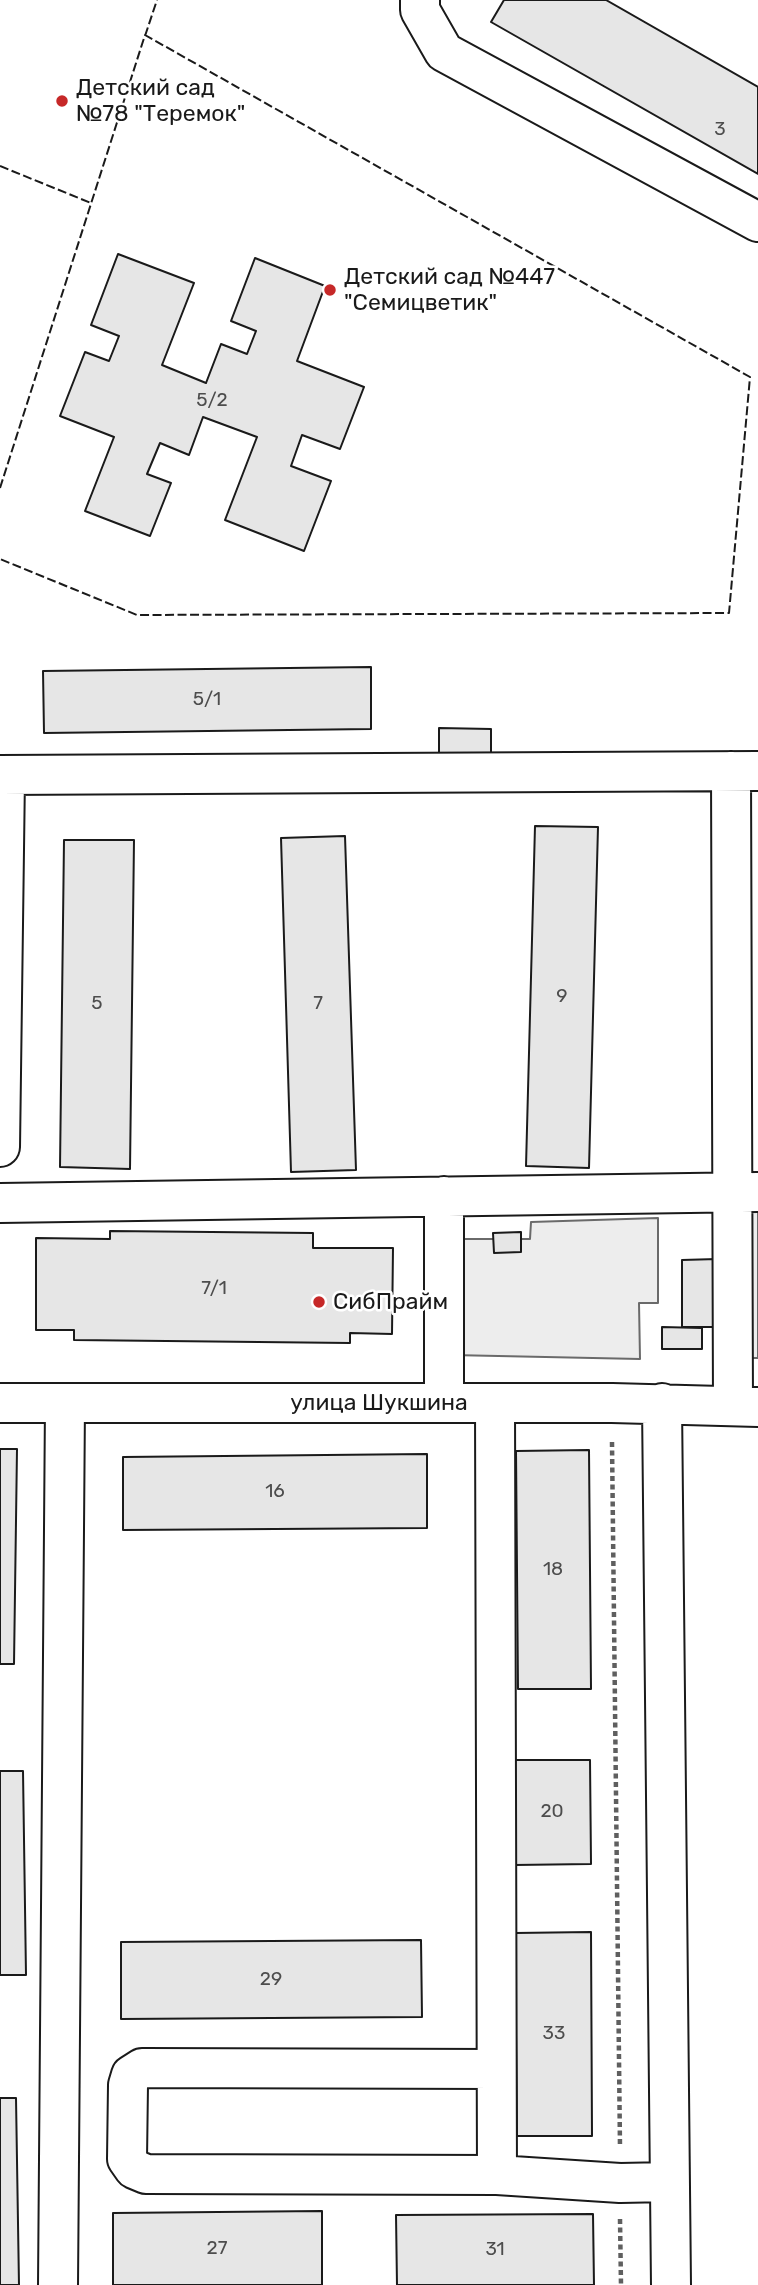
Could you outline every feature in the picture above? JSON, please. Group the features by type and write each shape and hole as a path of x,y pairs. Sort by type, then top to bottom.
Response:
{"street":[{"path":"420,0 420,10 444,52 758,222"},
{"path":"0,1147 2,775 744,771 746,1407"},
{"path":"0,1203 745,1192"},
{"path":"444,1196 444,1403"},
{"path":"495,1402 497,2175"},
{"name":"улица Шукшина","path":"0,1403 612,1402 746,1407"},
{"path":"58,2285 65,1403"},
{"path":"662,1403 671,2285"},
{"path":"496,2068 142,2068 131,2075 128,2085 127,2159 134,2169 146,2174 497,2175 620,2183 669,2182"}],"path":[{"path":"612,1402 621,2285"}],"shaded area":[{"path":"749,1208 758,1208 758,1358 750,1358"},
{"path":"658,1218 658,1303 639,1303 640,1359 451,1355 450,1239 530,1239 531,1222"}],"building":[{"path":"504,0 606,0 758,87 758,174 491,22"},
{"path":"118,254 194,283 162,365 206,383 221,344 247,354 256,331 231,321 255,258 325,286 297,361 364,387 340,449 302,435 291,466 331,481 304,551 225,520 257,437 203,417 189,455 160,443 147,474 171,483 150,536 85,511 114,437 60,416 85,352 109,361 119,336 91,325"},
{"path":"371,667 371,729 44,733 43,671"},
{"path":"439,728 491,729 491,766 439,766"},
{"path":"535,826 598,827 589,1168 526,1166"},
{"path":"345,836 356,1170 291,1172 281,838"},
{"path":"64,840 134,840 130,1169 60,1167"},
{"path":"110,1231 313,1233 313,1248 393,1248 392,1334 350,1333 350,1343 74,1340 74,1330 36,1330 36,1238 110,1239"},
{"path":"521,1232 521,1252 494,1253 493,1233"},
{"path":"717,1259 717,1327 682,1327 682,1260"},
{"path":"662,1327 702,1328 702,1349 662,1349"},
{"path":"0,1449 17,1449 14,1664 0,1664"},
{"path":"589,1450 591,1689 518,1689 516,1451"},
{"path":"427,1454 427,1528 123,1530 123,1457"},
{"path":"513,1760 590,1760 591,1864 514,1865"},
{"path":"0,1771 23,1771 26,1975 0,1975"},
{"path":"591,1932 592,2136 517,2136 515,1933"},
{"path":"421,1940 422,2017 121,2019 121,1942"},
{"path":"0,2098 16,2098 19,2285 0,2285"},
{"path":"322,2211 322,2285 113,2285 113,2213"},
{"path":"593,2214 594,2285 397,2285 396,2215"}],"fence":[{"path":"145,36 157,0"},
{"path":"0,488 145,35 750,377 729,613 137,615 0,559"},
{"path":"0,166 91,203"}],"place":[{"name":"Детский сад №78 \"Теремок\"","path":"62,101"},
{"name":"Детский сад №447 \"Семицветик\"","path":"330,290"},
{"name":"СибПрайм","path":"319,1302"}]}
